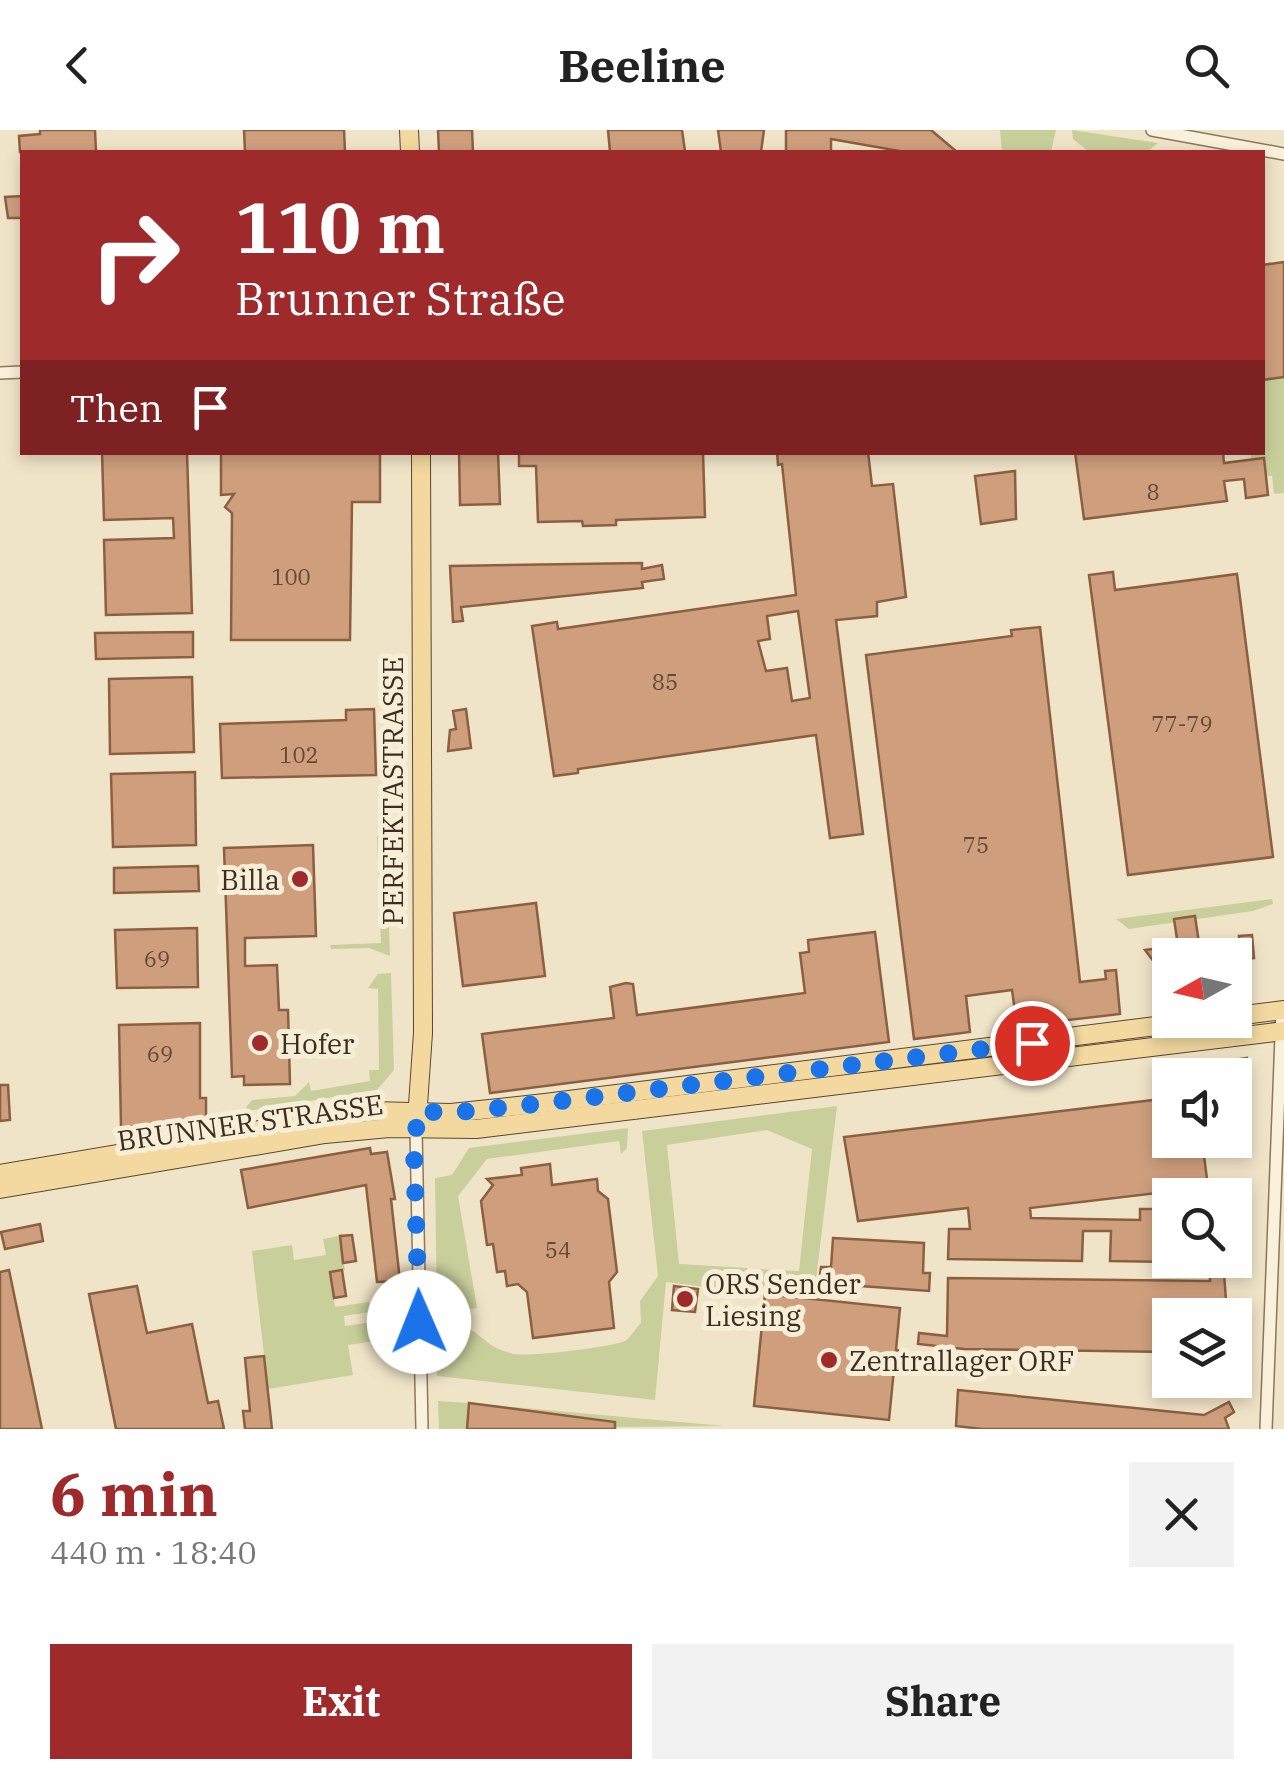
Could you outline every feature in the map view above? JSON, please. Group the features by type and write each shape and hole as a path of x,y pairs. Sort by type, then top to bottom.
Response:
{"main road":[{"name":"PERFEKTASTRASSE","path":"417,1120 422,1047 421,455"},
{"path":"1252,1014 1283,1010"},
{"name":"BRUNNER STRASSE","path":"0,1189 450,1113 1152,1027"},
{"name":"BRUNNER STRASSE","path":"0,1174 362,1113 476,1130 1283,1031"}],"street":[{"path":"1152,130 1262,150"},
{"path":"1266,1429 1283,1010"},
{"path":"417,1120 422,1429"}],"green space":[{"path":"1000,130 1056,130 1051,150 1002,150"},
{"path":"1072,130 1158,143 1149,150 1087,150 1073,139"},
{"path":"1284,377 1284,493 1274,494 1272,476 1266,476 1251,460 1251,455 1265,455 1265,380"},
{"path":"381,829 386,829 390,956 369,948 331,949 330,945 381,943 377,837"},
{"path":"1272,899 1273,904 1253,911 1129,929 1116,919"},
{"path":"391,973 394,1070 377,1090 242,1112 252,1100 295,1096 309,1082 311,1091 370,1081 369,1070 379,1070 378,989 368,988 378,974"},
{"path":"837,1106 814,1296 756,1288 759,1269 799,1271 812,1149 767,1130 667,1145 679,1264 747,1268 745,1292 666,1282 655,1400 437,1376 436,1326 463,1327 501,1350 522,1355 604,1346 625,1341 631,1335 641,1323 640,1301 658,1276 642,1131"},
{"path":"199,1125 200,1133 121,1139 121,1127"},
{"path":"628,1128 627,1148 621,1154 619,1141 487,1159 458,1196 477,1308 437,1313 435,1178 452,1175 469,1148"},
{"path":"339,1236 345,1270 330,1273 335,1307 369,1302 370,1312 344,1316 345,1326 372,1322 375,1341 348,1345 353,1375 268,1389 252,1251 292,1245 294,1260 326,1255 323,1239"},
{"path":"438,1401 469,1403 724,1426 439,1429"}],"building":[{"path":"40,130 95,130 96,150 20,152 19,136 40,134"},
{"path":"244,130 344,130 345,150 245,150"},
{"path":"438,130 472,130 473,150 439,150"},
{"path":"608,130 682,130 685,150 610,150"},
{"path":"718,130 764,130 761,150 721,150"},
{"path":"786,130 931,130 955,150 894,150 831,139 831,150 786,150"},
{"path":"20,196 20,218 8,218 5,197"},
{"path":"1284,262 1284,377 1265,380 1265,265"},
{"path":"102,455 187,455 192,613 106,615 104,540 174,538 173,518 104,520"},
{"path":"221,455 380,455 380,502 352,502 350,640 231,640 232,513 225,507 234,494 221,495"},
{"path":"459,455 498,455 500,504 460,505"},
{"path":"519,455 703,455 705,517 616,520 616,525 583,526 582,521 538,522 536,466 519,466"},
{"path":"777,455 868,455 872,486 893,484 906,597 877,602 877,616 836,620 863,834 830,838 816,735 578,769 578,773 554,776 532,626 557,622 558,629 796,595 782,464 778,465","holes":["798,611 810,698 792,701 787,668 766,671 758,641 770,639 767,616"]},
{"path":"1075,455 1223,455 1224,463 1264,458 1268,495 1246,498 1244,479 1224,481 1227,501 1084,519"},
{"path":"1015,471 1016,519 981,524 975,476"},
{"path":"642,563 642,569 662,565 664,579 642,582 643,588 461,607 463,621 453,622 450,566"},
{"path":"1113,572 1115,590 1237,574 1273,857 1128,875 1089,575"},
{"path":"1040,627 1080,982 1106,979 1105,971 1116,970 1120,1014 1017,1026 1012,990 966,996 970,1032 914,1039 866,655 1012,636 1011,630"},
{"path":"193,632 193,657 96,659 95,633"},
{"path":"192,677 194,752 110,754 109,679"},
{"path":"374,709 376,775 222,778 220,724 346,720 346,710"},
{"path":"466,709 471,748 448,751 450,730 456,729 453,711"},
{"path":"195,772 196,845 113,847 111,774"},
{"path":"313,845 316,936 245,938 245,966 277,965 279,1010 288,1010 290,1084 244,1085 244,1076 232,1077 224,848"},
{"path":"198,866 199,891 114,893 114,868"},
{"path":"536,903 545,976 463,986 454,913"},
{"path":"1195,916 1198,938 1177,938 1174,919"},
{"path":"197,928 198,987 117,988 115,930"},
{"path":"875,932 889,1042 490,1093 482,1034 614,1018 610,987 626,983 633,984 637,1015 805,993 800,953 809,952 808,940"},
{"path":"200,1023 200,1098 206,1098 206,1124 121,1127 119,1025"},
{"path":"0,1085 8,1085 10,1120 0,1121"},
{"path":"1152,1100 1152,1158 1204,1158 1207,1178 1152,1178 1152,1194 1030,1208 1031,1218 1140,1220 1140,1209 1152,1209 1152,1262 1110,1261 1111,1231 1083,1231 1082,1261 948,1259 949,1229 970,1229 968,1208 858,1221 844,1137"},
{"path":"370,1148 371,1154 387,1152 395,1199 391,1199 400,1281 377,1282 366,1185 248,1208 241,1170"},
{"path":"550,1164 552,1185 597,1179 598,1191 608,1199 617,1272 609,1282 614,1328 533,1338 527,1292 518,1284 507,1286 505,1271 497,1272 493,1244 487,1245 481,1201 493,1185 487,1179 522,1175 521,1168"},
{"path":"40,1224 43,1241 5,1249 1,1232"},
{"path":"352,1235 356,1261 343,1263 340,1236"},
{"path":"833,1238 924,1243 923,1273 930,1273 929,1291 819,1283 821,1267 831,1267"},
{"path":"9,1270 42,1429 0,1429 0,1272"},
{"path":"342,1270 346,1296 334,1298 330,1272"},
{"path":"948,1278 1224,1278 1226,1298 1152,1298 1152,1352 964,1349 918,1344 919,1333 947,1336"},
{"path":"137,1286 147,1333 192,1324 208,1403 218,1401 224,1429 116,1429 89,1294"},
{"name":"ORS Sender Liesing","path":"674,1286 698,1289 695,1312 672,1310"},
{"name":"Zentrallager ORF","path":"765,1294 900,1308 896,1350 901,1351 899,1370 894,1369 889,1420 754,1406"},
{"path":"264,1356 272,1429 245,1429 243,1411 250,1411 245,1358"},
{"path":"958,1390 1204,1415 1229,1402 1234,1412 1225,1418 1229,1429 982,1429 956,1426"},
{"path":"469,1403 615,1422 615,1429 467,1429"}],"place":[{"name":"Billa","path":"300,879"},
{"name":"Hofer","path":"260,1043"},
{"name":"ORS Sender Liesing","path":"685,1299"},
{"name":"Zentrallager ORF","path":"829,1360"}],"route":[{"path":"419,1322 414,1150 418,1111 450,1113 545,1103 1032,1043"}]}
